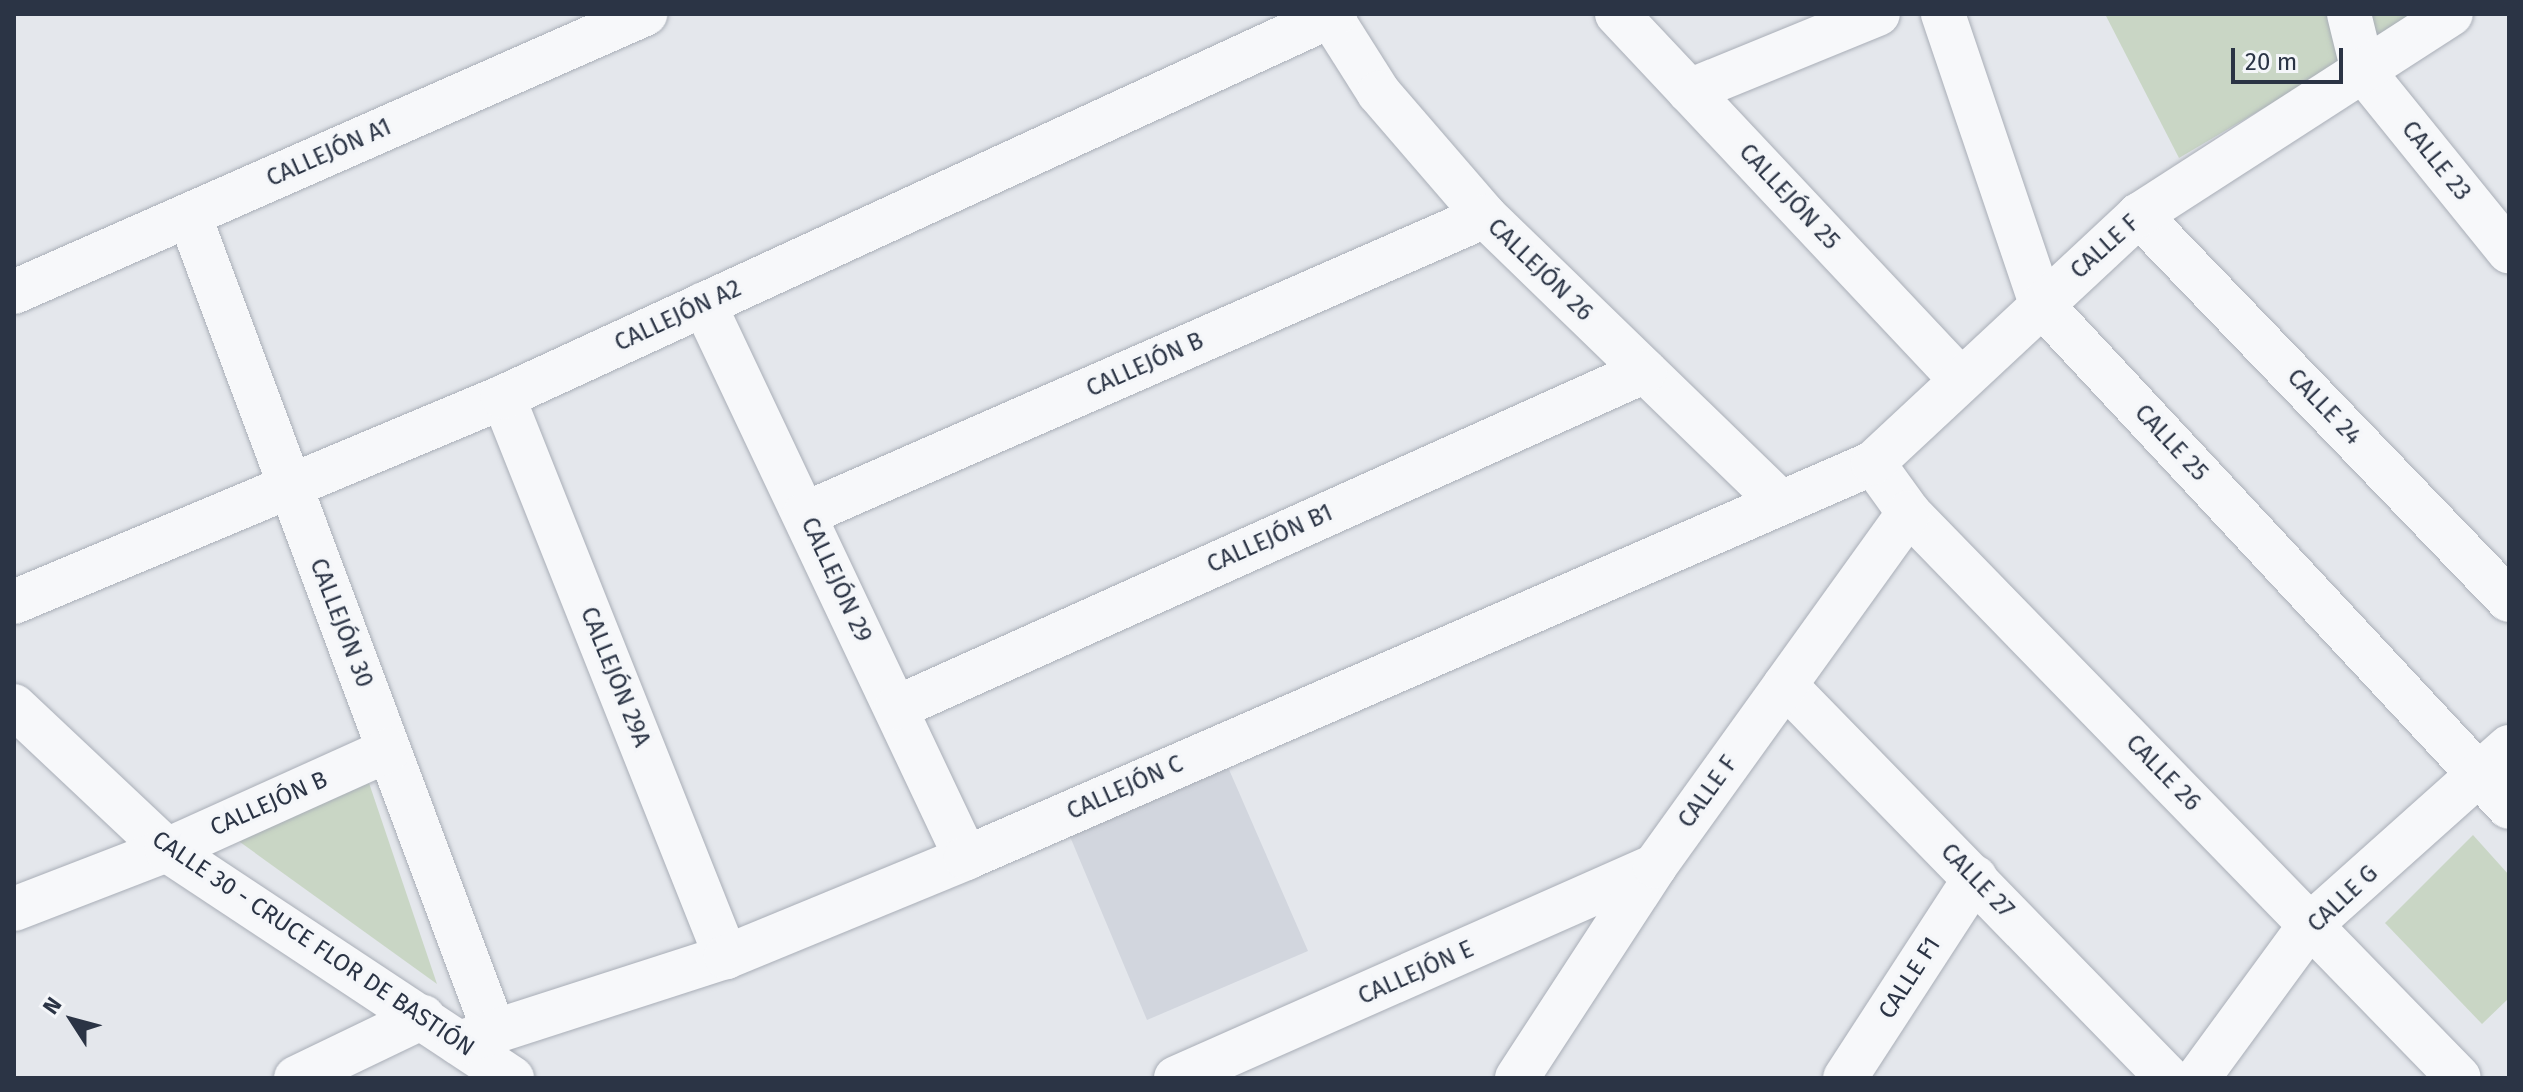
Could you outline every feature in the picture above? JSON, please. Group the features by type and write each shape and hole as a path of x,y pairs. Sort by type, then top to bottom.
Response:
{"street":[{"name":"CALLEJÓN A1","path":"14,292 645,14"},
{"name":"CALLEJÓN 25","path":"1617,14 1961,380"},
{"path":"1689,91 1878,14"},
{"name":"CALLE 25","path":"1943,14 2041,304 2499,777"},
{"path":"2349,14 2363,71"},
{"name":"CALLE F","path":"1780,502 1873,463 2139,215 2451,14"},
{"name":"CALLEJÓN 26","path":"1331,15 1379,93 1485,216 1780,502"},
{"name":"CALLEJÓN A2","path":"14,602 503,397 1331,15"},
{"name":"CALLE 23","path":"2363,71 2509,251"},
{"name":"CALLEJÓN 30","path":"189,215 388,750 476,1037"},
{"name":"CALLE 24","path":"2139,215 2509,600"},
{"name":"CALLEJÓN B","path":"805,514 1485,216"},
{"name":"CALLEJÓN 29","path":"704,304 966,858"},
{"name":"CALLEJÓN B1","path":"896,708 1645,371"},
{"name":"CALLEJÓN 29A","path":"503,397 726,957"},
{"name":"CALLE 26","path":"1873,463 1909,513 2459,1078"},
{"name":"CALLEJÓN C","path":"476,1037 726,957 966,858 1780,502"},
{"name":"CALLE F","path":"1517,1078 1655,866 1909,513"},
{"name":"CALLE 27","path":"1785,685 2168,1078"},
{"name":"CALLE 30 - CRUCE FLOR DE BASTIÓN","path":"14,706 167,850 423,1017 476,1037 512,1078"},
{"name":"CALLEJÓN B","path":"14,909 167,850 388,750"},
{"name":"CALLE G","path":"2198,1078 2310,925 2499,777"},
{"name":"CALLEJÓN E","path":"1176,1078 1211,1070 1655,866"},
{"name":"CALLE F1","path":"1845,1078 1975,878"},
{"path":"296,1078 423,1017"}],"shaded area":[{"path":"1224,758 1308,951 1147,1020 1066,827"}],"green space":[{"path":"2105,14 2423,14 2179,158"},
{"path":"369,783 437,984 233,837"},
{"path":"2473,835 2509,875 2509,998 2482,1024 2385,923"}]}
